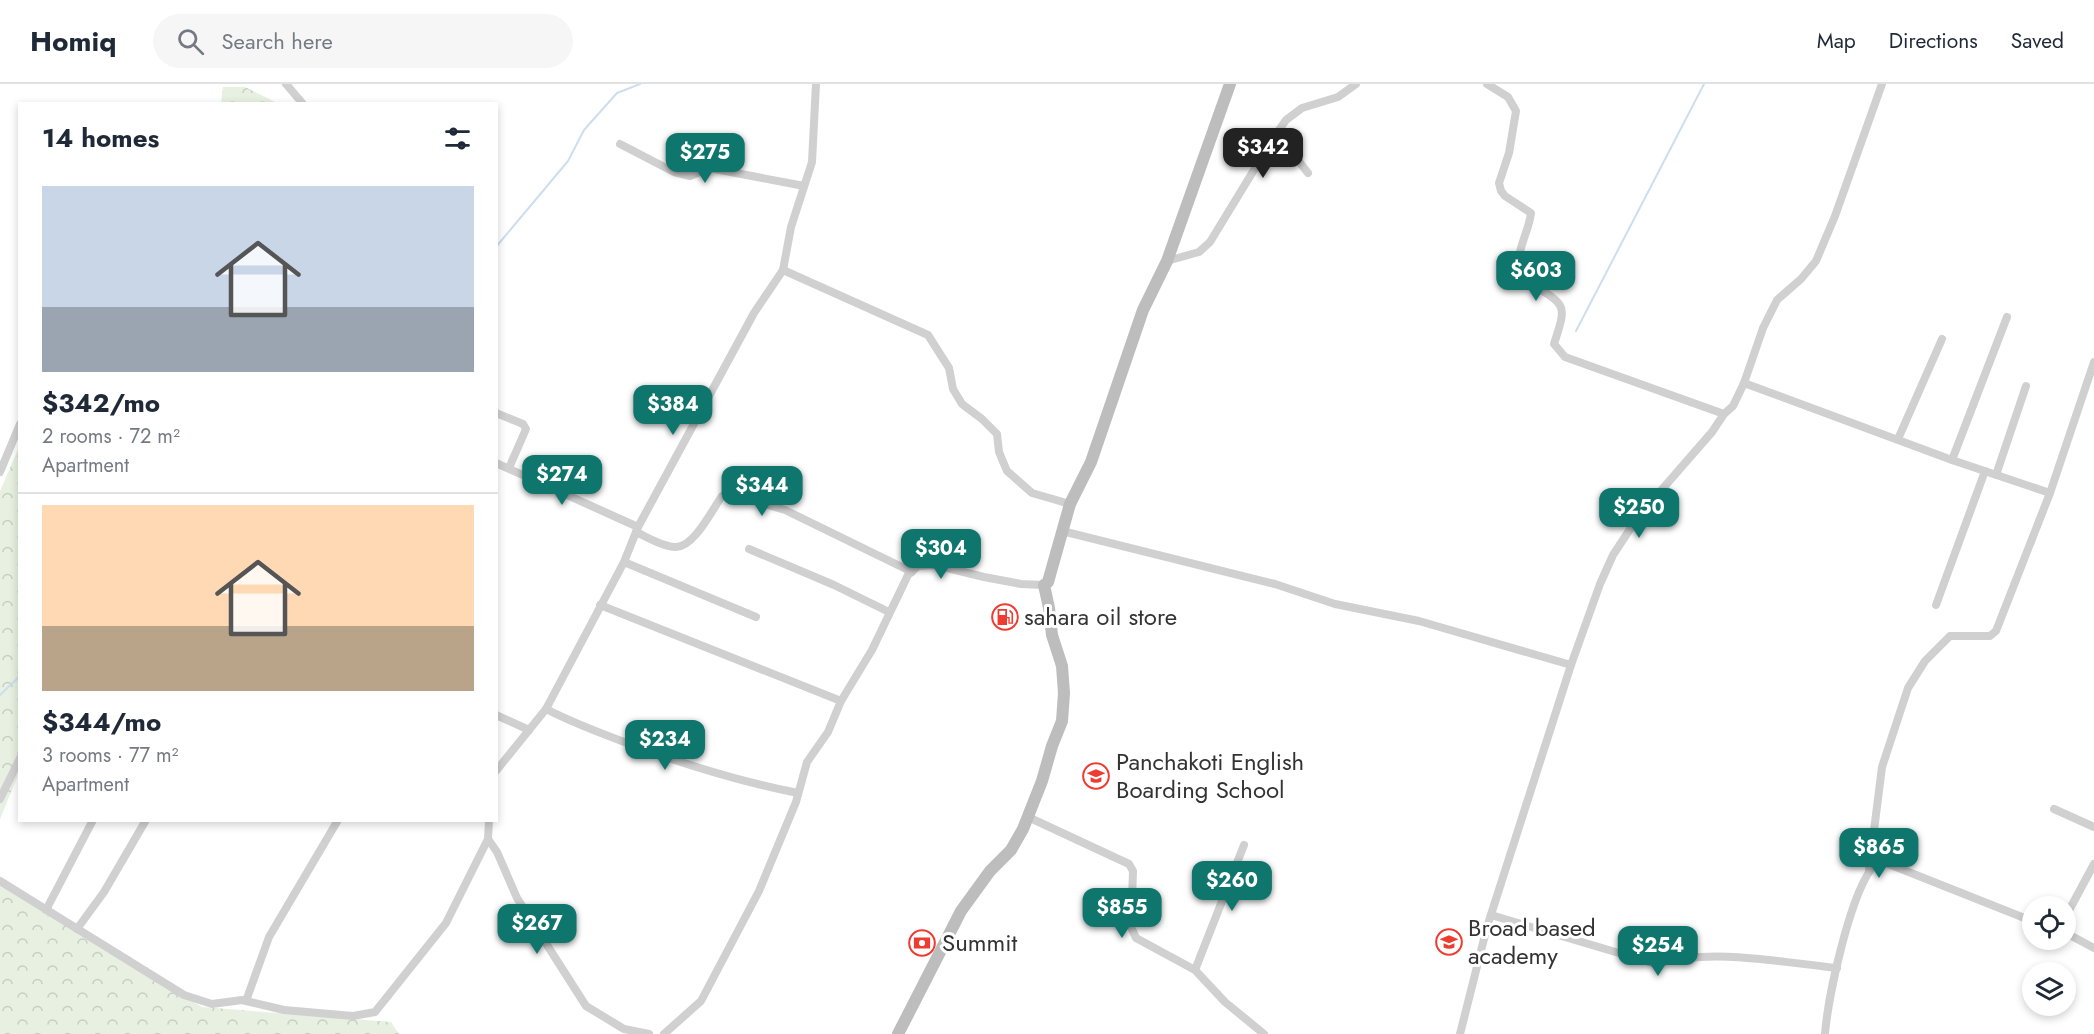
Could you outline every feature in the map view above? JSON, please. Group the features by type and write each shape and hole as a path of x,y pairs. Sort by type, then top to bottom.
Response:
{"street":[{"path":"286,84 301,102"},
{"path":"498,769 546,709 624,562 637,529 754,313 783,270 791,227 812,162 816,84"},
{"path":"664,1034 701,1001 759,891 798,793 807,762 828,732 841,701 872,650 908,575 918,566 935,565 1021,584 1044,585 1048,582 1070,504 1091,462 1143,310 1167,261 1229,84"},
{"path":"1167,261 1199,252 1210,242 1286,120 1302,108 1338,97 1356,84"},
{"path":"1487,84 1508,97 1516,111 1509,153 1499,183 1505,196 1531,213 1519,258 1519,269 1522,277 1552,295 1561,304 1563,316 1554,344 1564,357 1724,414"},
{"path":"1460,1034 1491,915 1571,665 1600,584 1613,555 1638,517 1733,406 1744,383 1763,328 1777,300 1801,279 1816,261 1882,84"},
{"path":"1274,137 1308,173"},
{"path":"620,144 674,172 690,176 710,168 804,186"},
{"path":"783,270 928,335 949,368 953,389 962,404 997,434 999,452 1007,471 1032,492 1070,504"},
{"path":"1952,460 2007,317"},
{"path":"1898,440 1942,339"},
{"path":"1825,1034 1837,968 1856,900 1869,870 1882,767 1908,687 1925,661 1950,636 1990,636 1996,632 2050,493 2094,362"},
{"path":"1744,383 1952,460 2050,493"},
{"path":"1996,475 2026,386"},
{"path":"498,413 523,424 526,429 509,468"},
{"path":"0,472 18,429"},
{"path":"498,464 637,529 656,541 676,547 691,541 722,496 741,496 785,510 912,572"},
{"path":"1936,605 1985,471"},
{"path":"1062,531 1275,584 1335,604 1419,621 1571,665"},
{"path":"749,549 834,585 889,612"},
{"path":"624,562 756,617"},
{"path":"898,1034 961,911 990,871 1011,850 1028,817 1062,721 1064,693 1062,666 1052,635 1044,585"},
{"path":"600,605 841,701"},
{"path":"546,709 573,723 691,766 733,780 798,793"},
{"path":"498,716 529,730"},
{"path":"0,799 18,762"},
{"path":"2054,809 2094,827"},
{"path":"1028,817 1130,864 1133,872 1131,927 1136,938 1195,970 1225,1002 1264,1034"},
{"path":"46,910 92,822"},
{"path":"77,929 104,892 145,822"},
{"path":"246,1001 269,937 337,822"},
{"path":"0,881 184,995 212,1004 246,1001 284,1010 353,1016 375,1012 446,922 488,839 489,822"},
{"path":"488,839 497,852 517,898 586,1006 624,1029 650,1034"},
{"path":"1195,970 1244,845"},
{"path":"1869,870 1876,863 1886,863 2022,917"},
{"path":"2076,897 2094,864"},
{"path":"1491,915 1656,964 1675,958 1707,955 1837,968"},
{"path":"2076,938 2094,948"}],"green space":[{"path":"223,87 245,87 275,102 221,102"},
{"path":"18,449 18,775 0,819 0,491"},
{"path":"0,885 202,1007 391,1022 399,1034 0,1034"}],"waterway":[{"path":"498,245 568,161 584,130 617,93 640,84"},
{"path":"1576,331 1704,84"},
{"path":"0,695 18,678"}],"place":[{"name":"sahara oil store","path":"1005,617"},
{"name":"Panchakoti English Boarding School","path":"1096,776"},
{"name":"Broad based academy","path":"1449,942"},
{"name":"Summit","path":"922,943"}]}
